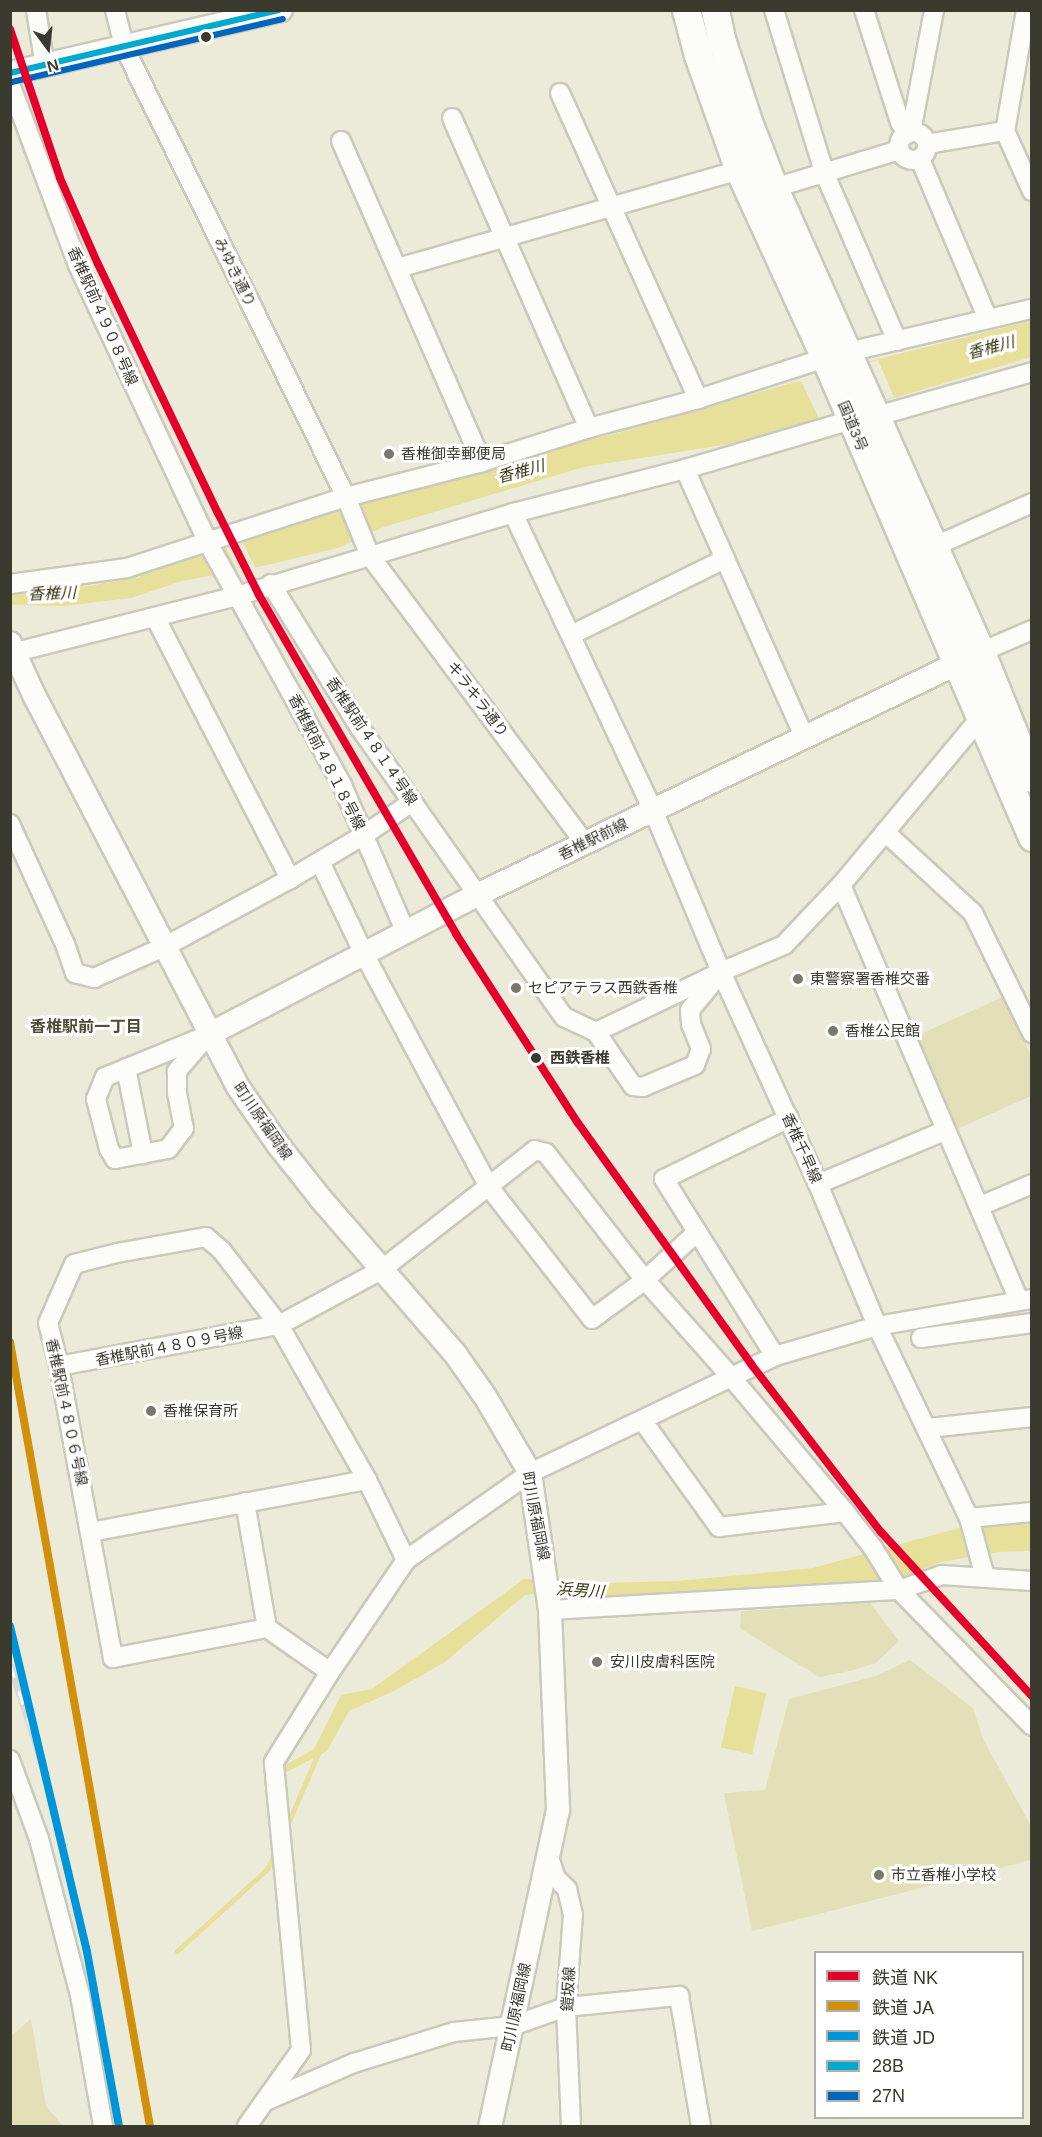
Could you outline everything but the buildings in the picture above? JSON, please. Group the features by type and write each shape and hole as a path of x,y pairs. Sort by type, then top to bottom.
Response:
{"highway":[{"name":"国道3号","path":"686,10 698,55 739,170 836,355 877,416 1029,765"},
{"name":"国道3号","path":"715,10 725,53 749,124 836,355 851,420 1032,837"}],"main road":[{"path":"10,74 281,10"},
{"name":"町川原福岡線","path":"12,650 208,1035 253,1112 381,1270 456,1355 486,1398 530,1473 550,1605 558,1810 490,2127"},
{"name":"香椎駅前線","path":"208,1035 479,894 806,738 981,651"}],"street":[{"path":"36,10 45,66"},
{"name":"みゆき通り","path":"115,10 124,47 348,501 363,537"},
{"path":"774,10 824,172 897,341"},
{"path":"864,10 906,138 908,159 924,152 1005,131"},
{"path":"906,138 934,10"},
{"path":"1026,10 1005,131 1032,191"},
{"name":"香椎駅前４９０８号線","path":"10,84 78,265 208,543 237,596"},
{"path":"560,93 698,399"},
{"path":"452,118 502,236 589,428"},
{"path":"774,188 824,172 906,138 924,136 924,152 988,319"},
{"path":"340,141 482,462"},
{"path":"398,268 502,236 739,170"},
{"path":"10,584 127,568 589,428 698,399 836,355 1032,309"},
{"path":"877,416 1032,372"},
{"path":"12,650 237,596 513,513 685,469 851,420"},
{"path":"685,469 806,738"},
{"path":"935,546 1032,503"},
{"name":"香椎千早線","path":"513,513 653,810 721,972 818,1184 877,1326 928,1428 969,1518 985,1577"},
{"name":"キラキラ通り","path":"363,537 370,556 585,843"},
{"path":"571,635 725,559"},
{"name":"香椎駅前４８１４号線","path":"271,584 360,728 564,1017 596,1032"},
{"name":"香椎駅前４８１８号線","path":"237,596 342,785 406,933"},
{"path":"155,617 290,879"},
{"path":"981,651 1032,630"},
{"path":"721,972 690,1010 691,1024 701,1049 695,1065 643,1087 633,1086 596,1032 721,972 784,945 841,885 980,718"},
{"path":"10,824 65,944 75,973 94,978 164,947 290,879 364,835 412,802"},
{"path":"885,832 973,913 1032,1033"},
{"path":"320,862 364,954 489,1187 592,1319 645,1280 697,1232"},
{"path":"247,2127 301,2050 274,1762 330,1672 406,1560 530,1473 775,1356 877,1326 1025,1300 944,1131 841,885"},
{"path":"208,1035 177,1071 177,1093 184,1128 168,1149 115,1160 109,1149 96,1098 105,1077 208,1035"},
{"path":"126,1068 144,1154"},
{"path":"775,1356 664,1179 789,1118"},
{"path":"818,1184 944,1131"},
{"path":"406,1560 367,1480 279,1325 381,1270 535,1150 546,1153 645,1280 732,1377 845,1512 873,1548 899,1590 1032,1726"},
{"path":"980,1206 1032,1184"},
{"name":"香椎駅前４８０６号線","path":"267,1628 113,1658 59,1366 48,1323 75,1264 117,1253 206,1237 222,1251 279,1325"},
{"path":"921,1338 1032,1323"},
{"name":"香椎駅前４８０９号線","path":"59,1366 279,1325"},
{"path":"928,1428 1032,1417"},
{"path":"642,1419 719,1527 845,1512"},
{"path":"91,1532 367,1480"},
{"path":"245,1502 267,1628 330,1672"},
{"path":"969,1518 1032,1512"},
{"path":"550,1605 899,1590 942,1575 1032,1581"},
{"path":"10,1760 39,1839 80,1995 103,2127"},
{"name":"鎧坂線","path":"549,1857 556,1878 567,1889 573,1914 566,2007 571,2127"},
{"path":"268,2100 354,2063 454,2032 512,2026 566,2007 679,1996 701,2127"}],"shaded area":[{"path":"1005,996 1031,1056 1031,1096 957,1129 916,1036"},
{"path":"870,1603 899,1641 876,1663 819,1677 740,1628 741,1611"},
{"path":"910,1660 973,1708 983,1739 1031,1826 1031,1860 752,1931 724,1793 765,1790 789,1699 876,1676"},
{"path":"31,2019 46,2106 63,2126 11,2126 11,2036"}],"water":[{"name":"香椎川","path":"1031,321 1031,357 810,423 730,444 584,467 381,528 341,547 272,564 182,581 131,598 63,606 11,605 10,590 88,586 140,577 139,573 227,538 580,439 607,436 799,381 803,383 870,361"},
{"path":"1031,1519 1031,1551 999,1552 941,1562 885,1583 629,1598 561,1591 525,1595 445,1662 394,1691 349,1711 327,1751 283,1774 283,1766 314,1749 341,1695 372,1689 524,1579 598,1583 678,1581 813,1568 959,1528"},
{"path":"735,1686 766,1693 752,1755 721,1747"}],"pier":[{"path":"878,360 894,397 819,419 802,383"},
{"path":"237,532 257,571 239,574 221,538"}],"waterway":[{"name":"浜男川","path":"286,1828 319,1751"},
{"path":"177,1951 267,1869 276,1850"}],"railway":[{"path":"10,1664 42,1762"}],"rail line":[{"name":"NK","path":"10,29 60,178 98,264 218,513 259,595 456,934 578,1123 751,1364 881,1532 1032,1696"},
{"name":"JA","path":"10,1342 150,2126"},
{"name":"JD","path":"10,1626 87,1952 119,2126"}],"transit line":[{"name":"28B","path":"10,73 279,10"},
{"name":"27N","path":"12,82 283,19"}],"place":[{"name":"香椎御幸郵便局","path":"389,454"},
{"name":"東警察署香椎交番","path":"798,979"},
{"name":"セピアテラス西鉄香椎","path":"516,988"},
{"name":"香椎公民館","path":"833,1031"},
{"name":"西鉄香椎","path":"536,1058"},
{"name":"香椎保育所","path":"151,1411"},
{"name":"安川皮膚科医院","path":"597,1662"},
{"name":"市立香椎小学校","path":"879,1875"}],"district":[{"name":"香椎駅前一丁目","path":"86,1027"}]}
